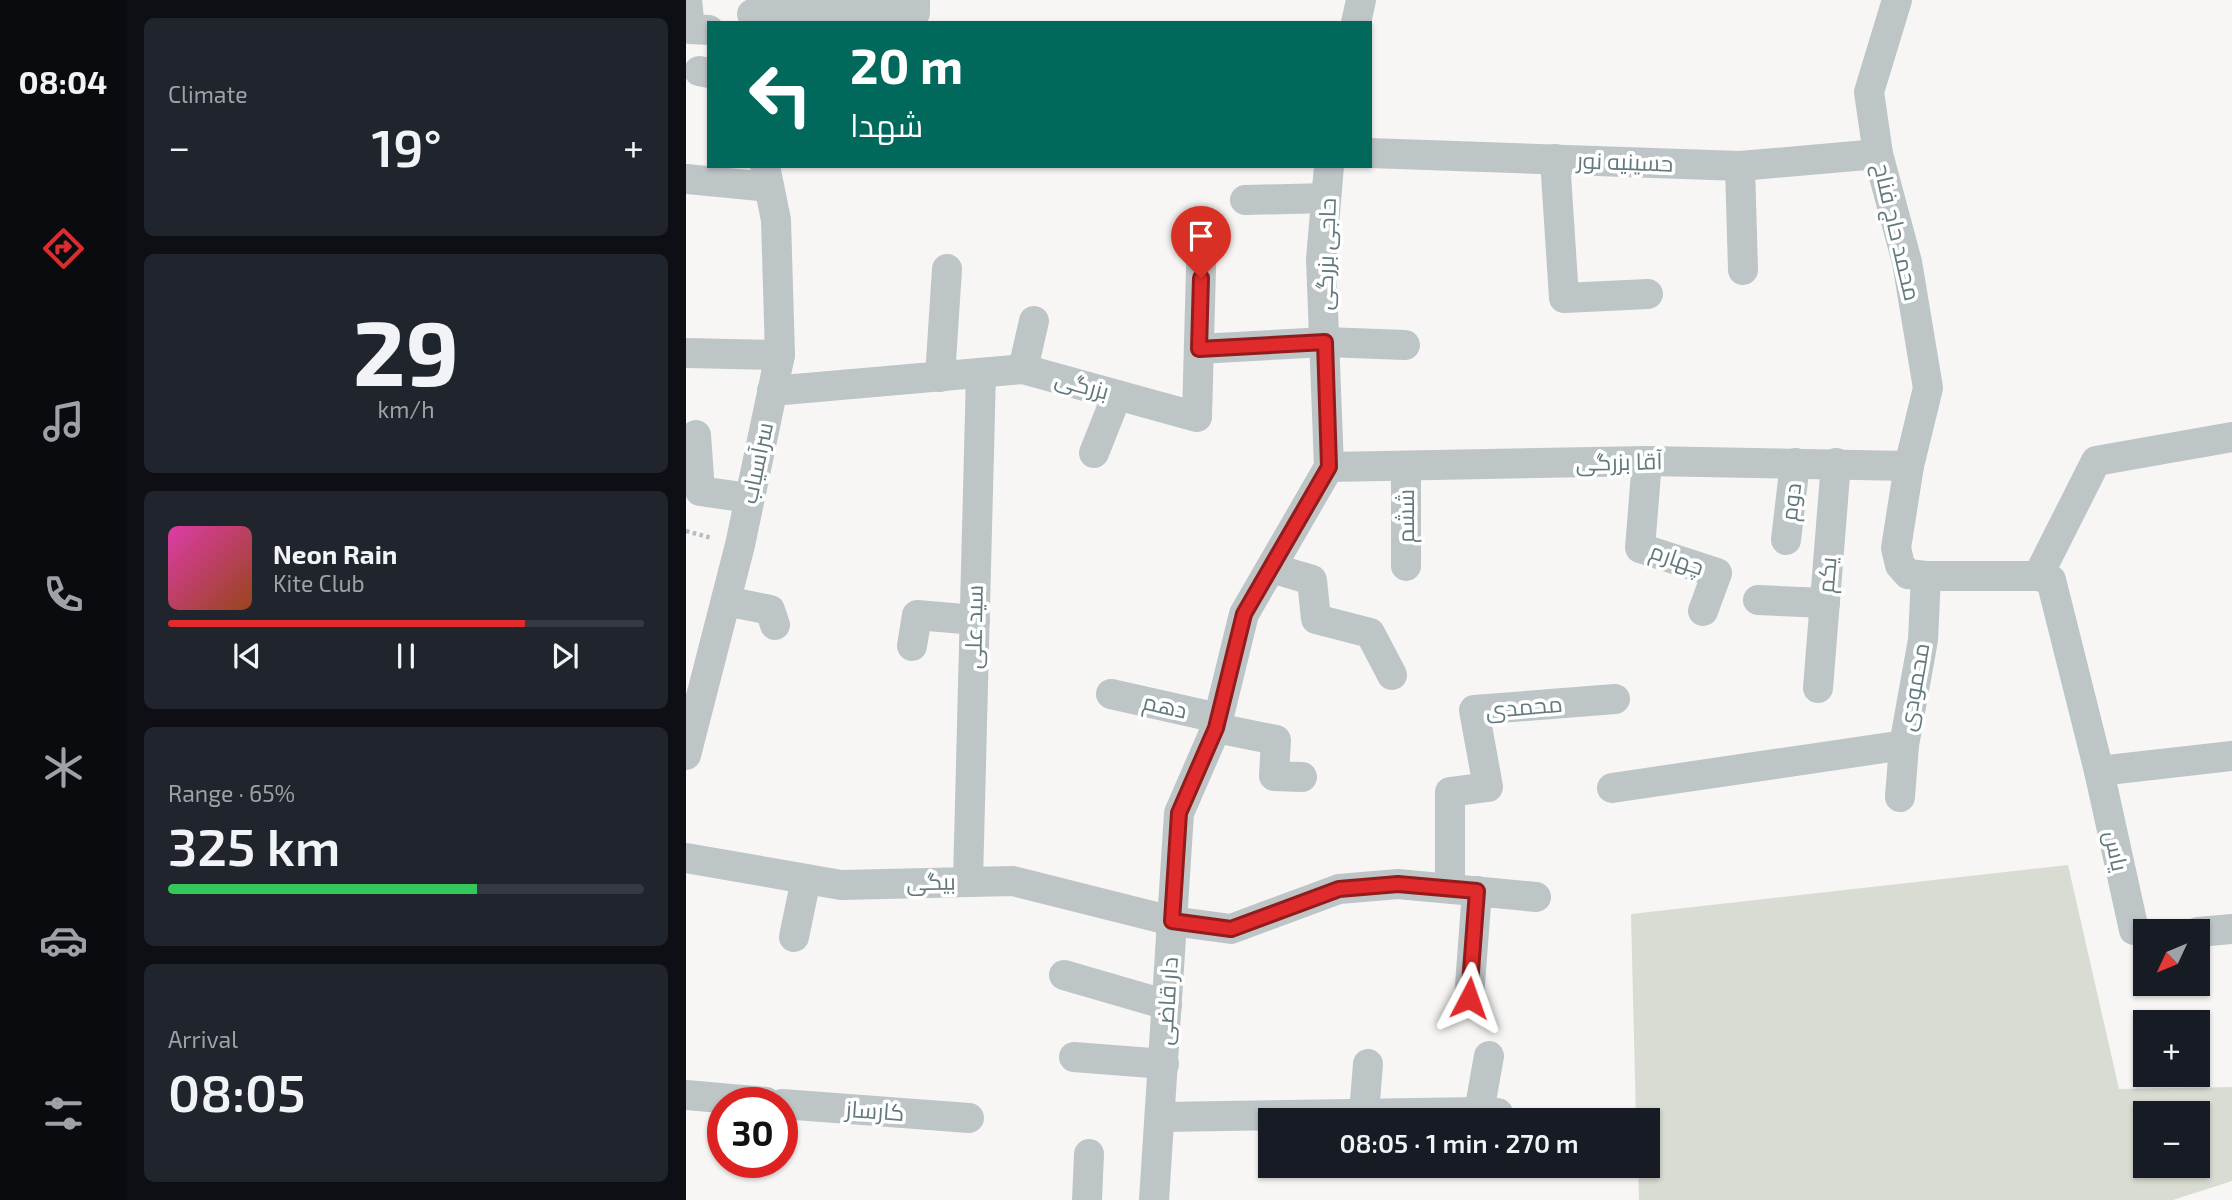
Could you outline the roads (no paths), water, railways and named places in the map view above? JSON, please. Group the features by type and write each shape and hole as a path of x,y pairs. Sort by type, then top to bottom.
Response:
{"street":[{"path":"687,0 690,29 707,30"},
{"path":"752,12 915,13 915,0"},
{"path":"1356,21 1361,0"},
{"name":"محمد حاج فناح","path":"1897,0 1869,92 1878,154 1907,262 1928,388 1909,466 1896,548 1900,565 1908,574 1926,576"},
{"name":"حسینیه نور","path":"1372,153 1740,166 1878,154"},
{"path":"1555,159 1564,298 1648,294"},
{"path":"1740,166 1743,270"},
{"name":"حاجی بزرگی","path":"1329,168 1321,259 1329,467"},
{"path":"686,179 767,176"},
{"name":"سرآسیاب","path":"687,744 740,545 780,355 776,220 767,176"},
{"path":"1245,200 1326,198"},
{"path":"1202,231 1199,349 1325,342 1405,345"},
{"path":"940,377 947,269"},
{"path":"1023,369 1034,321"},
{"name":"بزرگی","path":"772,391 1023,369 1198,417 1199,349"},
{"path":"686,353 780,355"},
{"name":"سید علی","path":"968,881 981,373"},
{"path":"1094,453 1117,395"},
{"path":"696,435 700,491 749,498"},
{"path":"1926,576 2044,578 2096,461 2232,437"},
{"name":"آقا بزرگی","path":"1329,467 1647,460 1909,466"},
{"name":"چهارم","path":"1647,460 1640,548 1717,573 1703,611"},
{"name":"دوم","path":"1786,540 1796,463"},
{"name":"یکم","path":"1818,688 1836,463"},
{"name":"دار قاضی","path":"1154,1200 1179,813 1217,723 1244,614 1329,467"},
{"name":"ششم","path":"1406,467 1406,566"},
{"path":"1271,568 1311,580 1316,619 1370,633 1392,676"},
{"name":"محمودی","path":"1900,797 1904,745 1923,640 1926,576"},
{"name":"یاس","path":"2044,578 2099,771 2133,925"},
{"path":"1758,600 1825,603"},
{"path":"726,601 770,610 775,625"},
{"path":"912,646 917,615 975,620"},
{"name":"دهم","path":"1111,694 1276,740 1274,776 1302,777"},
{"name":"محمدی","path":"1464,889 1450,792 1488,787 1474,710 1615,699"},
{"path":"1612,788 1904,745"},
{"path":"2099,771 2232,756"},
{"name":"بیگی","path":"686,858 841,885 1013,881 1172,921 1231,929 1339,889 1398,884 1536,897"},
{"path":"794,937 806,879"},
{"path":"1464,889 1469,998"},
{"path":"2210,931 2232,929"},
{"path":"1064,975 1167,1005"},
{"path":"1074,1056 1164,1064"},
{"path":"1489,1056 1490,1108"},
{"path":"1364,1108 1368,1064"},
{"path":"686,1095 707,1097"},
{"name":"کارساز","path":"798,1105 969,1118"},
{"path":"1160,1117 1258,1115"},
{"path":"1087,1200 1089,1154"}]}
